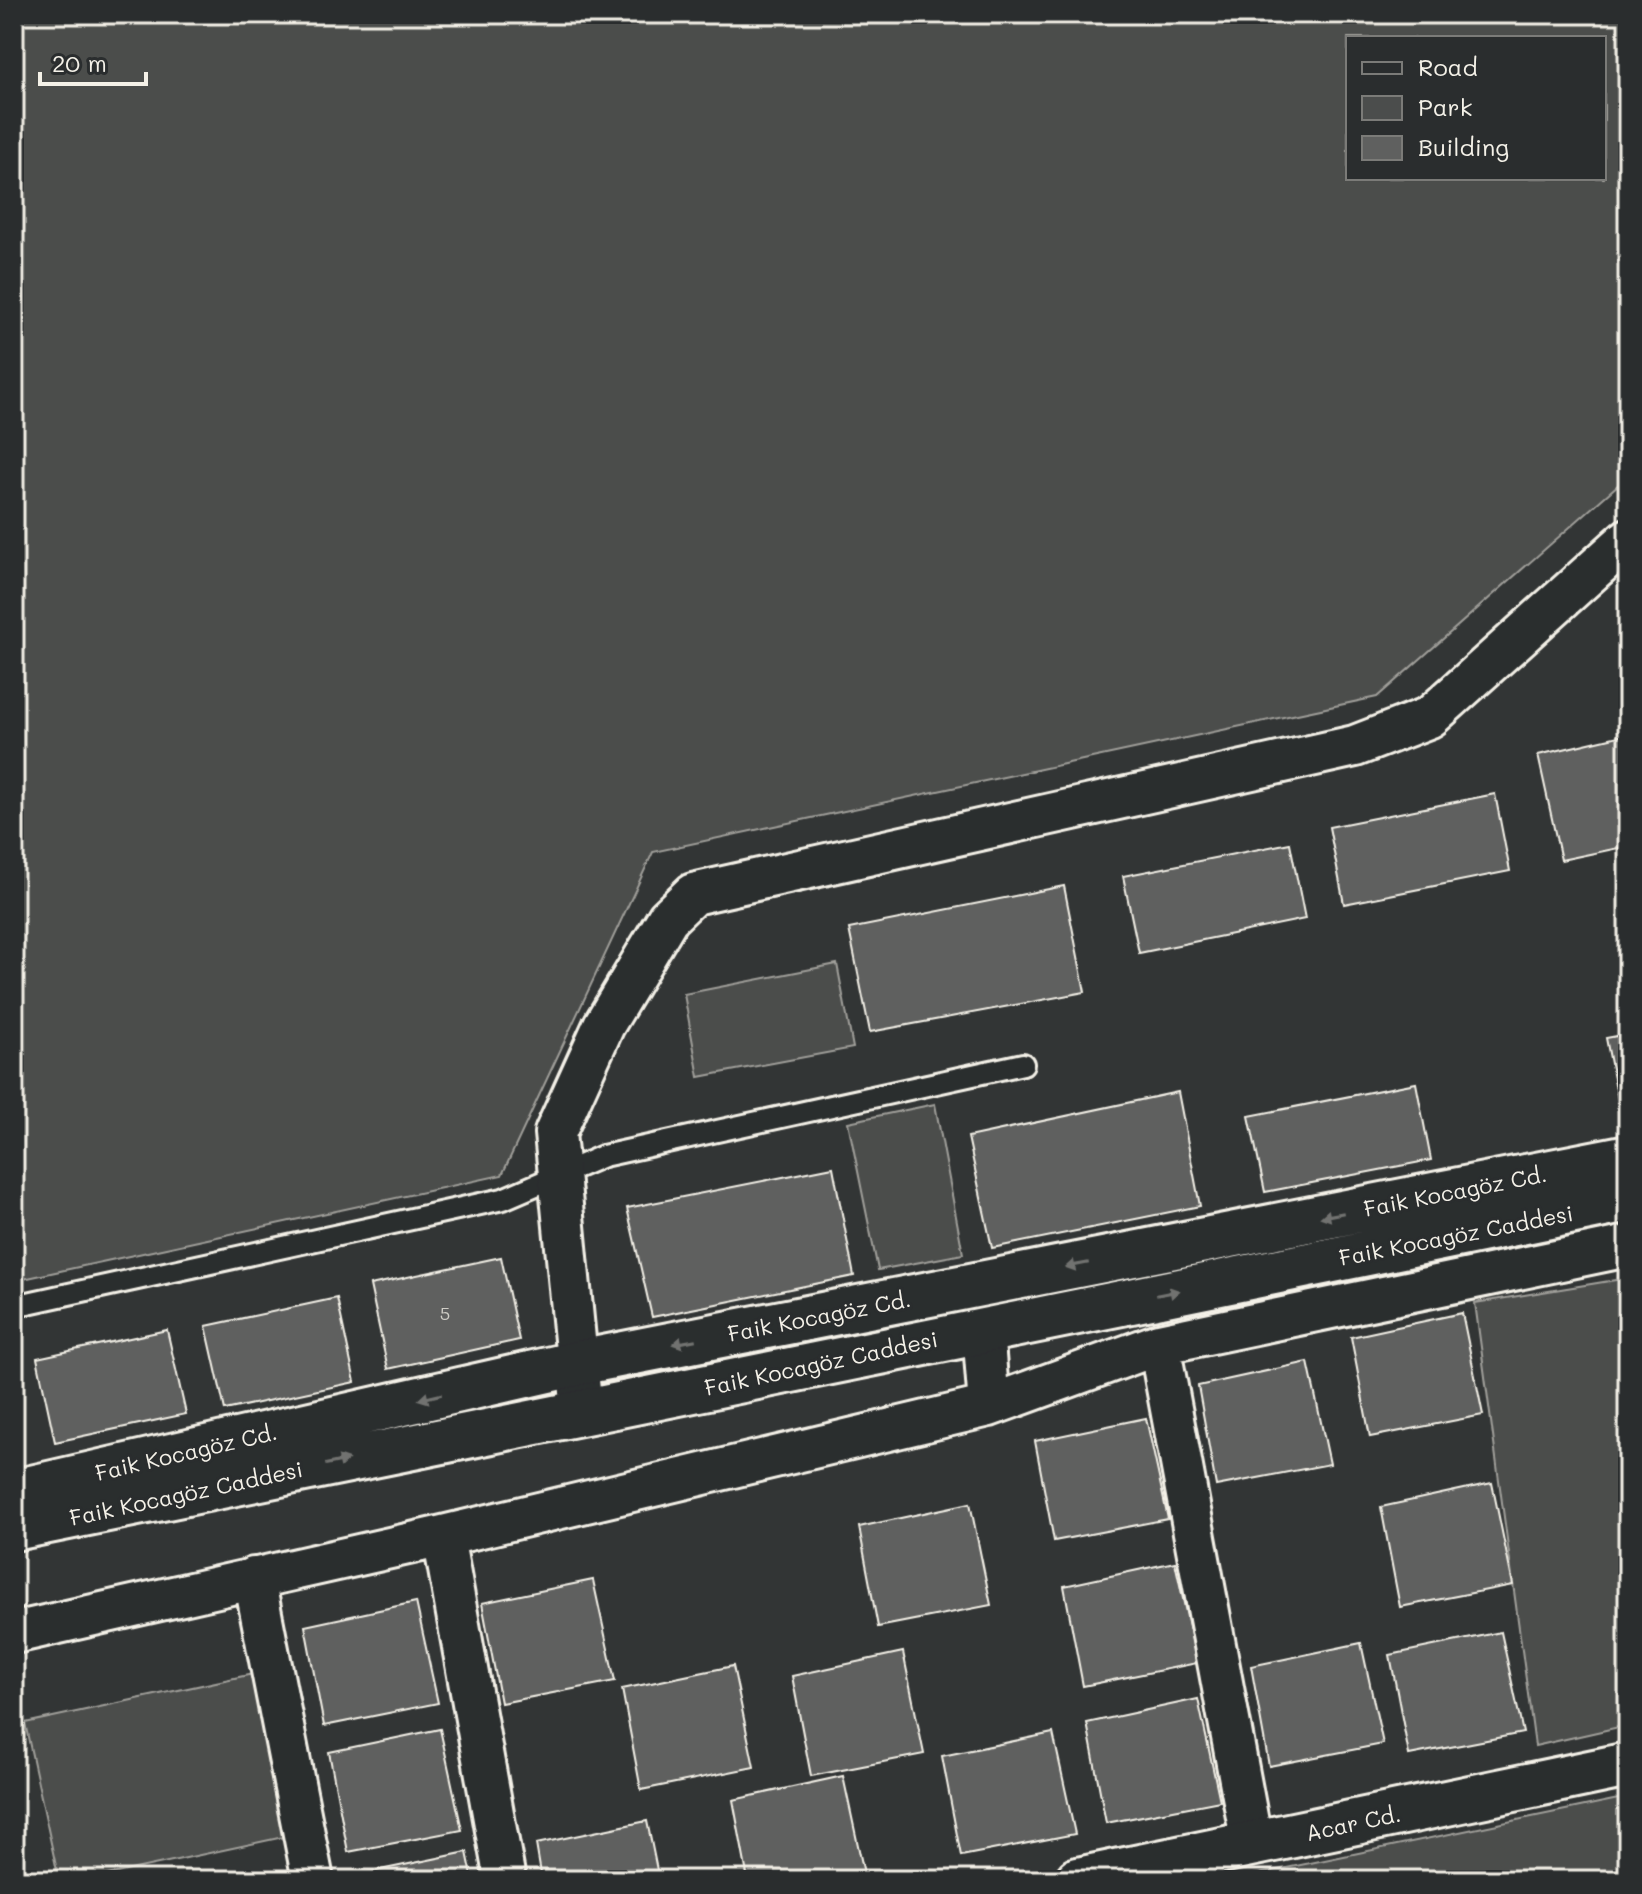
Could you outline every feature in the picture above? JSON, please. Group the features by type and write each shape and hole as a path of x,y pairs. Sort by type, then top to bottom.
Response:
{"street":[{"path":"582,1412 555,1133 604,1025 668,918 693,894 1339,750 1380,737 1430,717 1628,539"},
{"name":"Faik Kocagöz Cd.","path":"14,1492 578,1363 1628,1157"},
{"name":"Faik Kocagöz Caddesi","path":"14,1528 1628,1200"},
{"path":"14,1633 443,1536 989,1406 1159,1344 1628,1246"},
{"path":"983,1330 989,1406"},
{"path":"1159,1344 1252,1844"},
{"path":"443,1536 505,1880"},
{"path":"254,1578 313,1880"},
{"name":"Acar Cd.","path":"1078,1880 1628,1765"}],"lane":[{"path":"14,1306 503,1199 603,1156 1023,1064"}],"green space":[{"path":"14,14 1628,14 1628,476 1377,697 653,852 502,1175 14,1281"},
{"path":"837,964 853,1048 699,1077 684,994"},
{"path":"935,1104 963,1254 878,1270 848,1122"},
{"path":"1628,1278 1628,1725 1535,1746 1475,1303"},
{"path":"253,1674 288,1836 84,1880 59,1880 25,1723"},
{"path":"1628,1797 1628,1880 1253,1880 1253,1875"}],"building":[{"path":"1623,735 1628,756 1628,846 1561,860 1538,755"},
{"path":"1495,794 1510,871 1344,904 1329,827"},
{"path":"1290,843 1305,919 1139,953 1123,876"},
{"path":"1064,886 1085,992 870,1032 849,929"},
{"path":"1628,1034 1628,1113 1621,1115 1606,1038"},
{"path":"1416,1083 1431,1160 1265,1192 1249,1116"},
{"path":"1178,1092 1200,1206 992,1248 968,1137"},
{"path":"833,1167 854,1276 652,1317 627,1208"},
{"path":"501,1257 519,1340 388,1369 370,1285"},
{"path":"337,1298 355,1382 225,1410 206,1326"},
{"path":"1462,1313 1483,1415 1370,1437 1351,1337"},
{"path":"167,1330 186,1414 55,1442 37,1358"},
{"path":"1308,1362 1330,1464 1216,1486 1198,1386"},
{"path":"1146,1418 1168,1519 1054,1541 1035,1441"},
{"path":"1492,1483 1513,1585 1400,1607 1381,1507"},
{"path":"970,1503 991,1605 878,1627 859,1527"},
{"path":"1175,1562 1197,1663 1083,1686 1064,1586"},
{"path":"593,1580 615,1681 501,1703 482,1603"},
{"path":"416,1602 438,1703 324,1726 305,1626"},
{"path":"1501,1632 1523,1733 1409,1755 1390,1655"},
{"path":"1361,1643 1383,1744 1269,1766 1251,1666"},
{"path":"903,1652 924,1754 811,1776 792,1676"},
{"path":"733,1666 754,1767 641,1790 622,1689"},
{"path":"1198,1699 1220,1801 1106,1823 1087,1723"},
{"path":"440,1729 462,1830 348,1852 329,1752"},
{"path":"1053,1733 1075,1834 961,1856 942,1756"},
{"path":"843,1776 865,1878 748,1880 733,1800"},
{"path":"647,1821 659,1880 542,1880 536,1844"},
{"path":"467,1852 473,1880 357,1880 356,1875"}]}
